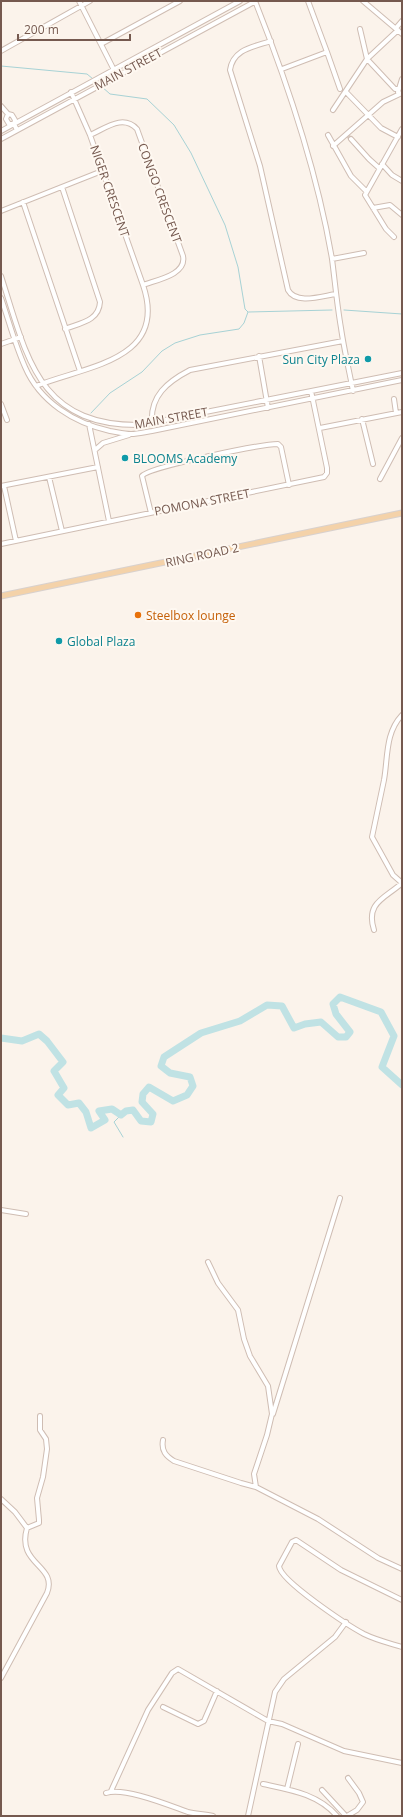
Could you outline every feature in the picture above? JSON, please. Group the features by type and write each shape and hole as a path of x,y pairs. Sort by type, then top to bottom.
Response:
{"main road":[{"name":"RING ROAD 2","path":"1,596 402,513"}],"street":[{"path":"79,1 117,76"},
{"path":"1,51 90,1"},
{"path":"101,44 180,1"},
{"name":"MAIN STREET","path":"1,131 240,1"},
{"path":"255,1 282,69 315,180 332,259 338,312 353,391"},
{"name":"MAIN STREET","path":"1,138 255,1"},
{"path":"308,1 340,89"},
{"path":"363,1 402,34"},
{"path":"333,110 367,59 397,29 402,21"},
{"path":"360,30 367,59 398,91"},
{"path":"271,41 240,52 231,62 230,70 260,166 288,290 294,296 302,298 336,294"},
{"path":"282,69 327,52"},
{"path":"333,146 348,136 368,115 398,91 402,79"},
{"name":"NIGER CRESCENT","path":"36,386 114,360 128,351 137,342 145,328 149,313 147,297 143,285 90,135 71,92"},
{"path":"346,92 381,128 401,133 380,166 365,195 386,229 394,237"},
{"path":"1,106 8,114 12,115 15,120 14,124 17,130"},
{"name":"CONGO CRESCENT","path":"90,135 124,122 131,123 137,129 183,256 183,264 178,271 143,285"},
{"path":"328,135 351,176 366,191"},
{"path":"348,136 369,159 402,181"},
{"path":"1,211 102,171"},
{"path":"62,187 100,302 98,314 92,319 65,329"},
{"path":"23,202 80,371"},
{"path":"373,208 390,205 402,215"},
{"path":"332,259 364,253"},
{"name":"MAIN STREET","path":"1,276 28,358 43,384 64,404 90,420 98,422 126,426 152,423 401,374"},
{"name":"MAIN STREET","path":"1,298 3,308 25,368 36,386 62,411 97,428 129,434 268,408 402,380"},
{"path":"1,344 21,337"},
{"path":"152,423 153,406 157,397 165,388 190,370 343,341"},
{"path":"259,356 268,408"},
{"path":"401,374 402,380"},
{"path":"372,379 374,386"},
{"name":"POMONA STREET","path":"1,544 324,477 328,468 311,391"},
{"path":"394,399 396,413"},
{"path":"1,404 7,420"},
{"path":"320,428 402,412"},
{"path":"90,420 89,425 93,438 109,521"},
{"path":"362,420 373,464"},
{"path":"93,438 98,422"},
{"path":"95,450 103,443 129,434"},
{"path":"380,479 402,438"},
{"path":"150,513 142,476 144,473 219,455 278,444 281,447 289,485"},
{"path":"16,541 3,486 98,467"},
{"path":"49,477 62,531"},
{"path":"374,930 372,920 374,907 382,897 402,883 393,875 372,837 384,779 388,744 396,722 402,715"},
{"path":"256,1486 254,1474 340,1198"},
{"path":"1,1210 26,1214"},
{"path":"208,1262 218,1283 238,1310 244,1339 250,1356 268,1386 272,1414 271,1420"},
{"path":"27,1528 39,1523 40,1520 37,1498 43,1477 47,1449 46,1439 40,1430 40,1416"},
{"path":"163,1440 162,1447 165,1453 174,1461 241,1483 256,1486 324,1522 378,1558 402,1569"},
{"path":"1,1499 15,1512 27,1528"},
{"path":"1,1678 47,1593 50,1584 47,1575 25,1549 24,1538 27,1528"},
{"path":"402,1600 341,1570 299,1541 295,1540 279,1568 281,1573 293,1586 346,1622 373,1638 402,1647"},
{"path":"248,1816 273,1699 279,1686 284,1679 335,1637 346,1622"},
{"path":"213,1816 190,1814 148,1798 108,1792 148,1710 175,1670 181,1670 268,1721 282,1724 344,1751 402,1763"},
{"path":"163,1707 200,1724 204,1721 217,1691"},
{"path":"287,1789 298,1744"},
{"path":"322,1790 347,1816 357,1810 363,1802 359,1793 348,1778"},
{"path":"263,1784 287,1789 314,1798 330,1807 337,1816"}],"waterway":[{"path":"1,66 87,74 93,79"},
{"path":"101,86 110,94 147,99 174,125 191,153 225,225 238,267 245,309 248,312"},
{"path":"249,312 332,310"},
{"path":"344,310 402,314"},
{"path":"91,413 110,393 142,372 162,351 175,343 200,335 239,329 244,323 248,312"},
{"path":"1,1038 22,1041 39,1034 47,1041 63,1062 54,1071 64,1088 58,1095 68,1105 79,1103 86,1112 91,1128 105,1120 99,1111 112,1109 121,1115 126,1111 133,1110 141,1121 151,1122 153,1114 142,1102 143,1094 149,1087 173,1101 187,1095 193,1086 190,1077 170,1073 161,1066 164,1057 201,1033 240,1021 267,1005 282,1006 294,1028 305,1024 321,1022 338,1037 346,1037 350,1032 336,1014 333,1004 340,997 381,1012 394,1036 382,1067 402,1085"},
{"path":"121,1115 114,1122 123,1137"}],"tunnel":[{"path":"348,136 351,139"}],"place":[{"name":"Sun City Plaza","path":"368,359"},
{"name":"BLOOMS Academy","path":"125,458"},
{"name":"Steelbox lounge","path":"138,615"},
{"name":"Global Plaza","path":"59,641"}]}
